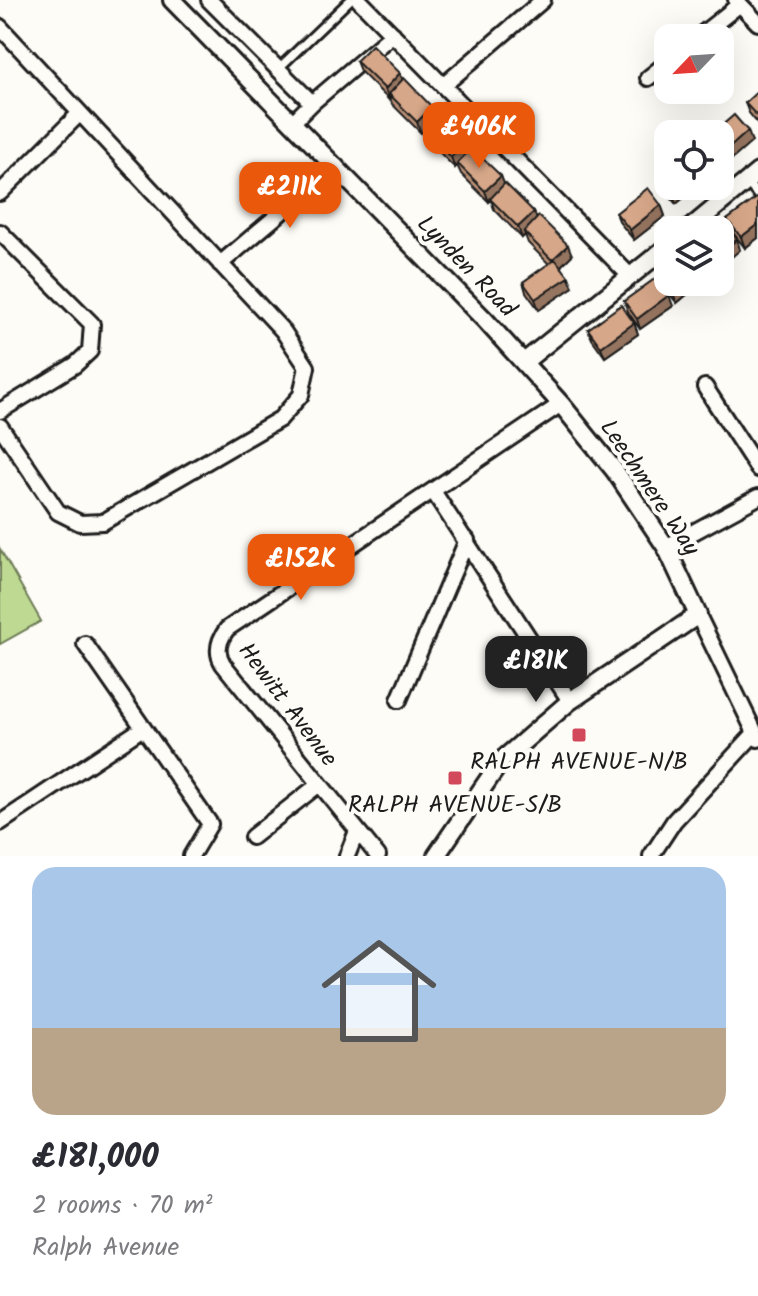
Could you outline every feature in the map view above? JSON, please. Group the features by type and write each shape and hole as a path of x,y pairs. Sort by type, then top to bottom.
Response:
{"street":[{"name":"Lynden Road","path":"172,0 524,362"},
{"path":"209,0 312,103"},
{"path":"359,0 630,276"},
{"path":"444,85 543,0"},
{"path":"713,24 738,2 758,23"},
{"path":"0,27 283,331 307,367 301,395 280,419 103,522 80,523 58,512 0,426"},
{"path":"292,123 393,34"},
{"path":"648,78 654,73"},
{"path":"0,193 80,113"},
{"path":"220,264 336,166"},
{"path":"705,216 753,177"},
{"path":"0,232 92,324 90,351 75,365 0,411"},
{"path":"524,362 654,257"},
{"name":"Leechmere Way","path":"524,362 615,471 666,547 756,736"},
{"path":"705,387 758,469"},
{"name":"Hewitt Avenue","path":"378,856 223,664 218,655 219,642 227,629 561,404"},
{"path":"433,491 570,701"},
{"path":"666,547 758,497"},
{"path":"399,700 467,540"},
{"path":"436,856 501,761 570,701 698,615"},
{"path":"85,644 210,824 191,856"},
{"path":"0,823 143,728"},
{"path":"651,856 674,821 756,736"},
{"path":"252,837 318,785"},
{"path":"347,856 357,831"}],"lane":[{"path":"278,69 350,0"},
{"path":"753,177 758,196"}],"green space":[{"path":"0,549 41,621 0,644"}],"building":[{"path":"372,45 400,73 385,89 356,61"},
{"path":"404,78 432,107 417,122 389,94"},
{"path":"758,91 758,117 745,103"},
{"path":"438,113 467,141 451,157 423,129"},
{"path":"734,115 748,131 734,144 734,120 728,120"},
{"path":"472,148 501,176 485,191 457,163"},
{"path":"505,183 534,212 518,227 490,199"},
{"path":"648,188 654,200 661,205 630,230 616,213"},
{"path":"758,197 758,224 741,237 734,228 732,216"},
{"path":"539,216 568,245 552,260 524,232"},
{"path":"555,259 569,277 535,299 523,282"},
{"path":"654,279 654,296 668,296 637,319 624,301"},
{"path":"621,305 634,323 601,347 588,329"}],"place":[{"name":"RALPH AVENUE-N/B","path":"579,735"},
{"name":"RALPH AVENUE-S/B","path":"455,778"}]}
